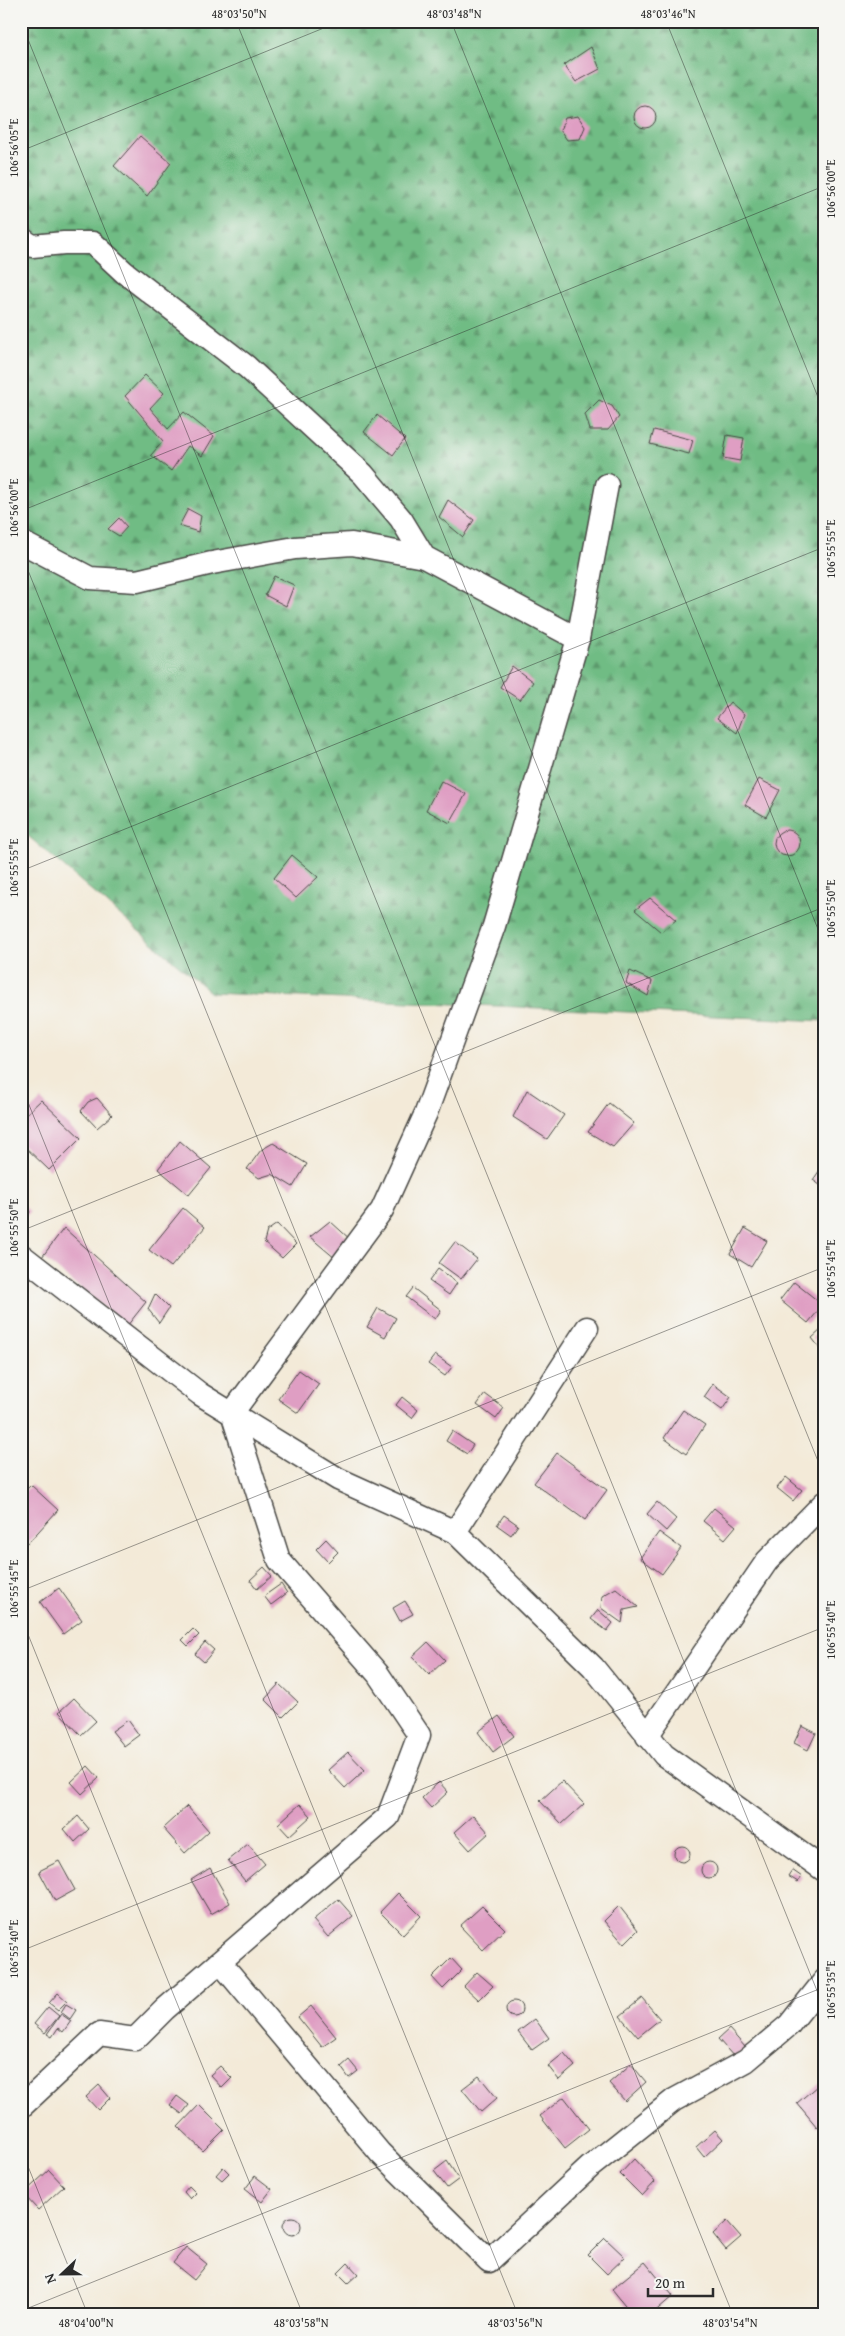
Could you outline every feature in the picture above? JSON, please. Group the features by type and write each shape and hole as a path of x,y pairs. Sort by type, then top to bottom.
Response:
{"street":[{"path":"21,238 32,246 64,242 93,243 124,272 246,367 363,474 401,519 424,557"},
{"path":"232,1413 382,1210 426,1112 494,926 578,639 607,484"},
{"path":"21,542 90,578 137,581 212,563 295,548 352,544 424,557 578,639"},
{"path":"21,1256 200,1394 338,1479 455,1532 593,1667 664,1756 824,1870"},
{"path":"455,1532 587,1328"},
{"path":"21,2107 99,2034 135,2039 220,1962 388,1817 419,1735 378,1674 279,1560 232,1413"},
{"path":"647,1736 766,1561 824,1503"},
{"path":"220,1962 380,2153 489,2262 590,2167 674,2100 746,2061 790,2025 824,1981"}],"green space":[{"path":"21,21 824,21 824,1021 211,993 21,830"}],"building":[{"path":"591,47 600,69 576,82 564,65"},
{"path":"645,106 653,109 656,117 653,125 645,128 637,125 634,117 637,109"},
{"path":"578,116 585,127 580,139 567,140 560,130 565,118"},
{"path":"140,136 171,163 147,196 114,166"},
{"path":"145,375 164,393 150,408 168,429 184,412 214,436 202,456 188,446 171,471 151,455 163,441 125,396"},
{"path":"599,400 612,406 619,417 608,430 590,430 585,414"},
{"path":"377,415 405,439 393,455 364,432"},
{"path":"654,430 693,440 689,454 650,444"},
{"path":"727,435 744,438 740,461 723,458"},
{"path":"448,500 474,520 463,537 439,517"},
{"path":"188,509 201,516 198,532 179,526"},
{"path":"119,518 127,527 119,536 108,529"},
{"path":"274,576 294,585 286,606 265,595"},
{"path":"512,666 533,682 520,700 500,687"},
{"path":"730,702 744,714 737,733 717,718"},
{"path":"759,779 780,790 766,817 745,805"},
{"path":"441,781 466,794 450,823 426,810"},
{"path":"787,830 796,834 800,843 796,852 787,856 778,852 774,843 778,834"},
{"path":"292,855 318,877 296,898 274,878"},
{"path":"650,898 676,920 661,932 635,910"},
{"path":"630,971 652,981 648,996 626,983"},
{"path":"527,1090 564,1115 547,1139 513,1117"},
{"path":"97,1098 112,1115 97,1128 81,1111 88,1102"},
{"path":"41,1100 81,1138 49,1170 21,1143 21,1119"},
{"path":"609,1103 634,1123 613,1147 588,1132"},
{"path":"180,1141 211,1168 189,1195 158,1169"},
{"path":"273,1143 307,1164 293,1187 272,1174 259,1178 247,1169 261,1150"},
{"path":"824,1164 824,1188 813,1180"},
{"path":"21,1203 30,1212 21,1221"},
{"path":"183,1208 205,1227 171,1267 149,1250"},
{"path":"330,1221 352,1241 336,1259 310,1237"},
{"path":"277,1224 296,1244 282,1258 264,1242 267,1231"},
{"path":"64,1228 146,1302 127,1326 42,1257"},
{"path":"745,1228 767,1241 751,1267 730,1254"},
{"path":"455,1242 477,1259 461,1279 439,1263"},
{"path":"438,1269 457,1283 449,1295 429,1281"},
{"path":"794,1282 823,1305 808,1323 780,1300"},
{"path":"413,1288 441,1310 435,1319 406,1297"},
{"path":"155,1294 169,1308 159,1323 148,1309"},
{"path":"378,1308 396,1318 385,1337 367,1327"},
{"path":"821,1330 824,1334 822,1351 812,1338"},
{"path":"435,1355 452,1367 445,1376 428,1364"},
{"path":"299,1370 319,1384 298,1413 278,1399"},
{"path":"713,1384 731,1397 722,1410 704,1397"},
{"path":"485,1394 504,1408 496,1419 477,1405"},
{"path":"402,1397 418,1410 412,1418 396,1405"},
{"path":"683,1410 705,1425 686,1454 664,1438"},
{"path":"452,1431 473,1445 467,1454 446,1441"},
{"path":"557,1453 607,1490 585,1520 534,1483"},
{"path":"786,1477 802,1490 793,1501 777,1488"},
{"path":"31,1485 58,1510 28,1543 21,1537 21,1495"},
{"path":"657,1502 676,1519 666,1531 647,1514"},
{"path":"714,1508 736,1526 725,1539 703,1521"},
{"path":"504,1515 518,1525 511,1535 497,1525"},
{"path":"659,1532 681,1548 662,1574 640,1558"},
{"path":"326,1539 338,1552 328,1562 316,1549"},
{"path":"264,1567 272,1576 257,1589 250,1580"},
{"path":"281,1584 287,1593 271,1605 264,1596"},
{"path":"59,1588 82,1620 63,1634 40,1602"},
{"path":"616,1588 638,1607 624,1610 622,1623 601,1608 602,1596"},
{"path":"405,1601 413,1614 400,1621 393,1608"},
{"path":"598,1610 613,1623 607,1631 591,1619"},
{"path":"193,1629 199,1635 188,1646 182,1640"},
{"path":"205,1642 214,1650 204,1662 195,1654"},
{"path":"428,1642 445,1660 429,1675 412,1657"},
{"path":"279,1684 298,1702 283,1717 265,1699"},
{"path":"74,1698 96,1721 81,1735 59,1712"},
{"path":"499,1716 514,1736 493,1752 478,1732"},
{"path":"128,1720 139,1735 124,1746 112,1731"},
{"path":"802,1726 816,1733 808,1750 794,1743"},
{"path":"348,1752 365,1770 345,1788 328,1770"},
{"path":"88,1766 99,1778 82,1794 71,1782"},
{"path":"562,1781 584,1804 562,1824 540,1801"},
{"path":"439,1782 448,1792 431,1808 422,1798"},
{"path":"300,1804 311,1816 289,1836 278,1824"},
{"path":"187,1806 209,1831 185,1853 163,1828"},
{"path":"473,1815 489,1833 470,1850 454,1832"},
{"path":"78,1816 89,1829 75,1842 64,1829"},
{"path":"248,1844 265,1864 245,1881 228,1860"},
{"path":"679,1846 685,1846 690,1851 688,1860 679,1862 674,1857 674,1851"},
{"path":"59,1861 75,1890 55,1901 39,1871"},
{"path":"706,1862 712,1862 717,1867 715,1876 706,1878 701,1873 701,1867"},
{"path":"210,1868 230,1903 211,1914 191,1880"},
{"path":"792,1870 802,1877 798,1882 788,1876"},
{"path":"398,1893 421,1916 403,1935 380,1912"},
{"path":"338,1899 353,1916 328,1937 313,1920"},
{"path":"482,1906 505,1929 483,1950 460,1926"},
{"path":"619,1906 638,1930 624,1944 604,1921"},
{"path":"451,1958 462,1970 443,1989 432,1977"},
{"path":"477,1972 493,1986 479,2000 464,1986"},
{"path":"58,1993 67,2001 58,2010 49,2003"},
{"path":"642,1998 660,2019 638,2037 620,2016"},
{"path":"511,2001 517,2001 522,2006 520,2015 511,2017 506,2012 506,2006"},
{"path":"66,2004 76,2010 70,2019 61,2012"},
{"path":"311,2006 336,2037 322,2047 298,2017"},
{"path":"48,2007 59,2016 45,2033 34,2024"},
{"path":"61,2014 71,2021 63,2032 58,2028 52,2037 47,2034"},
{"path":"535,2019 549,2038 532,2050 518,2032"},
{"path":"729,2029 746,2048 735,2058 718,2039"},
{"path":"564,2053 575,2066 559,2080 548,2066"},
{"path":"349,2060 358,2071 349,2078 341,2067"},
{"path":"631,2064 646,2082 625,2101 609,2083"},
{"path":"220,2066 232,2078 222,2088 210,2075"},
{"path":"479,2076 497,2098 481,2112 462,2089"},
{"path":"824,2080 824,2122 817,2127 797,2103"},
{"path":"99,2085 110,2098 98,2110 86,2097"},
{"path":"177,2096 189,2105 182,2114 170,2105"},
{"path":"564,2097 589,2129 565,2148 540,2116"},
{"path":"199,2105 224,2130 203,2151 178,2127"},
{"path":"715,2130 723,2139 704,2157 696,2147"},
{"path":"634,2159 655,2182 642,2196 620,2174"},
{"path":"447,2161 459,2179 447,2188 434,2171"},
{"path":"223,2167 229,2173 222,2180 216,2175"},
{"path":"49,2170 64,2186 38,2210 23,2194"},
{"path":"255,2176 272,2189 262,2202 245,2189"},
{"path":"189,2186 196,2193 190,2199 184,2192"},
{"path":"288,2217 296,2217 301,2222 299,2233 288,2235 283,2230 283,2222"},
{"path":"727,2221 741,2237 726,2250 713,2234"},
{"path":"605,2238 625,2257 607,2274 588,2255"},
{"path":"186,2247 207,2264 194,2280 173,2263"},
{"path":"645,2262 673,2296 651,2315 633,2315 612,2289"},
{"path":"348,2263 358,2274 348,2283 338,2273"}]}
